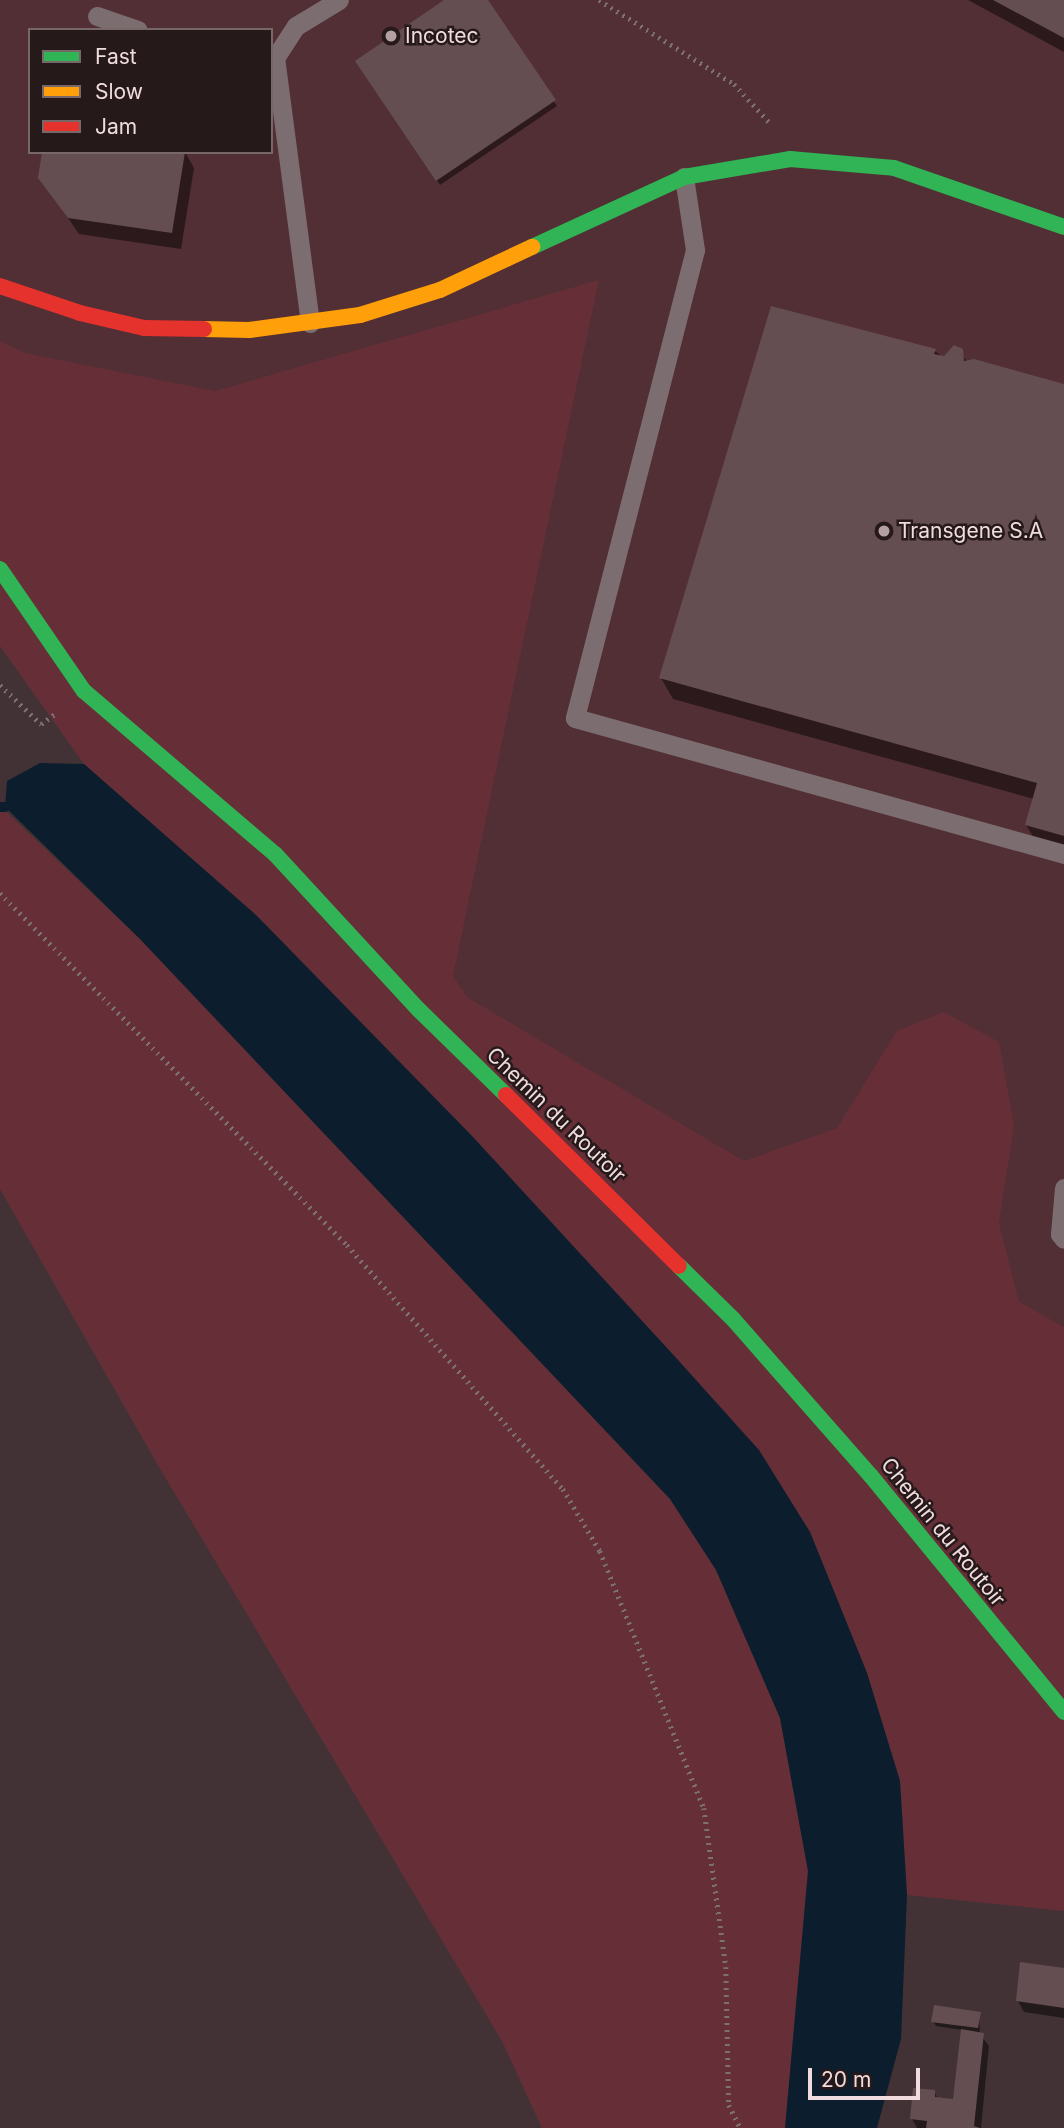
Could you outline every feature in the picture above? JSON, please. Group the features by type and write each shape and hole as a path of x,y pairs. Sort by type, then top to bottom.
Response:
{"street":[{"path":"0,286 144,328 248,330 360,315 440,290 684,177 790,159 894,169 1064,228"},
{"name":"Chemin du Routoir","path":"0,569 84,691 275,854 418,1010 733,1319 871,1476 1064,1712"}],"lane":[{"path":"310,323 273,57 296,26 339,0"},
{"path":"97,16 132,28"},
{"path":"684,177 695,250 575,718 1064,854"},
{"path":"1064,1188 1060,1234 1064,1239"}],"path":[{"path":"599,0 734,84 767,118 790,159"},
{"path":"0,685 41,724 84,691"},
{"path":"0,893 346,1245 563,1489 582,1520 600,1551 704,1808 726,1967 729,2105 740,2128"}],"shaded area":[{"path":"0,0 1064,0 1064,1327 1019,1303 999,1223 1014,1126 868,1083 837,1128 744,1161 467,997 453,976 599,281 215,391 25,353 0,341"},
{"path":"599,280 453,976 467,997 744,1161 837,1128 897,1031 944,1012 999,1042 1014,1126 999,1223 1019,1302 1064,1327 1064,1911 907,1895 900,1781 867,1673 810,1532 678,1360 472,1136 257,916 84,764 0,646 0,341 25,353 215,391"},
{"path":"0,806 140,939 670,1499 716,1570 780,1718 808,1871 785,2128 542,2128 502,2041 159,1467 0,1189"}],"water":[{"path":"40,763 84,764 257,916 472,1136 759,1450 810,1532 867,1673 900,1781 907,1895 901,2039 877,2128 785,2128 808,1871 780,1718 716,1570 670,1499 140,939 5,807 7,781"}],"building":[{"path":"444,0 488,0 556,100 436,181 355,61"},
{"path":"993,0 1064,0 1064,38"},
{"path":"42,154 185,154 172,233 68,218 38,178"},
{"name":"Transgene S.A","path":"771,306 936,349 934,354 944,356 954,345 963,349 964,361 974,359 1064,384 1064,836 1025,825 1037,783 659,678"},
{"path":"1020,1962 1064,1968 1064,2008 1016,2001"},
{"path":"934,2005 981,2012 978,2028 931,2022"},
{"path":"961,2029 984,2033 974,2126 980,2128 926,2128 927,2121 910,2119 913,2088 935,2090 935,2097 953,2099"}],"waterway":[{"path":"0,807 5,807"}],"traffic: fast":[{"path":"532,247 684,177 790,159 894,168 1064,227"},
{"path":"0,569 84,691 275,854 419,1010 506,1095"},
{"path":"679,1266 733,1319 871,1476 1064,1712"}],"traffic: slow":[{"path":"204,329 249,330 360,315 440,290 532,247"}],"traffic: jam":[{"path":"0,286 80,313 144,328 204,329"},
{"path":"506,1095 679,1266"}],"place":[{"name":"Incotec","path":"391,36"},
{"name":"Transgene S.A","path":"884,531"}]}
